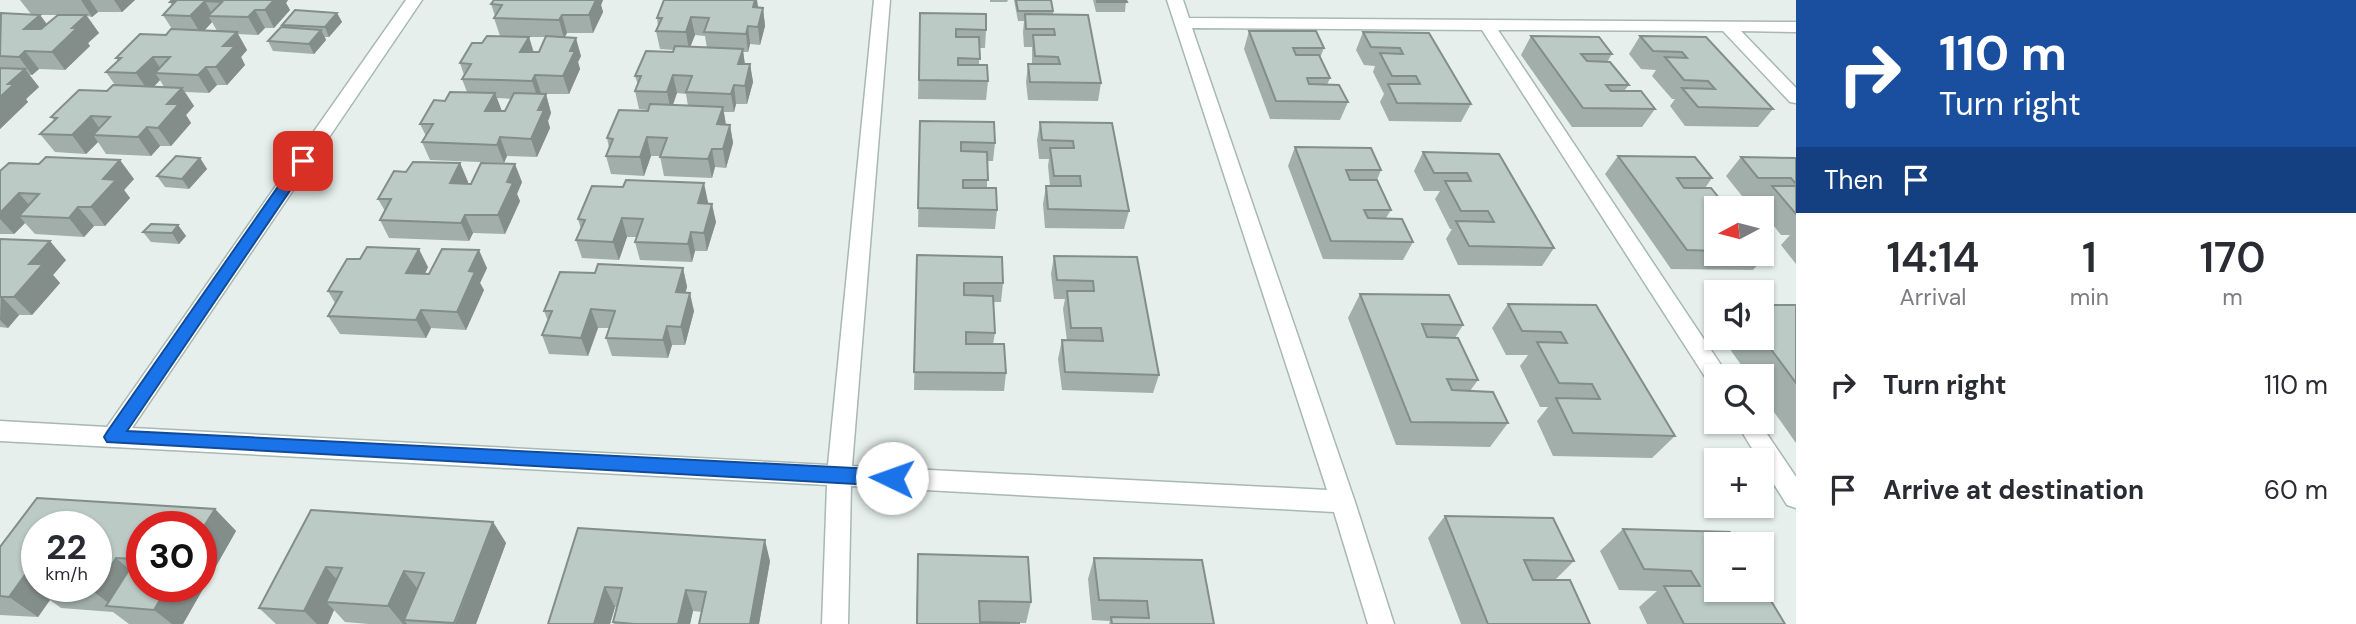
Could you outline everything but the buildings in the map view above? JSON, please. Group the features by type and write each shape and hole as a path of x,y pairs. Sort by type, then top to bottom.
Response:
{"street":[{"path":"113,437 414,0"},
{"path":"835,624 839,475 882,0"},
{"path":"1175,0 1343,502 1381,624"},
{"path":"1182,23 1796,27"},
{"path":"1486,24 1708,364"},
{"path":"1728,27 1796,98"},
{"path":"0,431 1343,502"},
{"path":"1754,434 1796,497"}],"route":[{"path":"303,161 113,437 892,478"}]}
